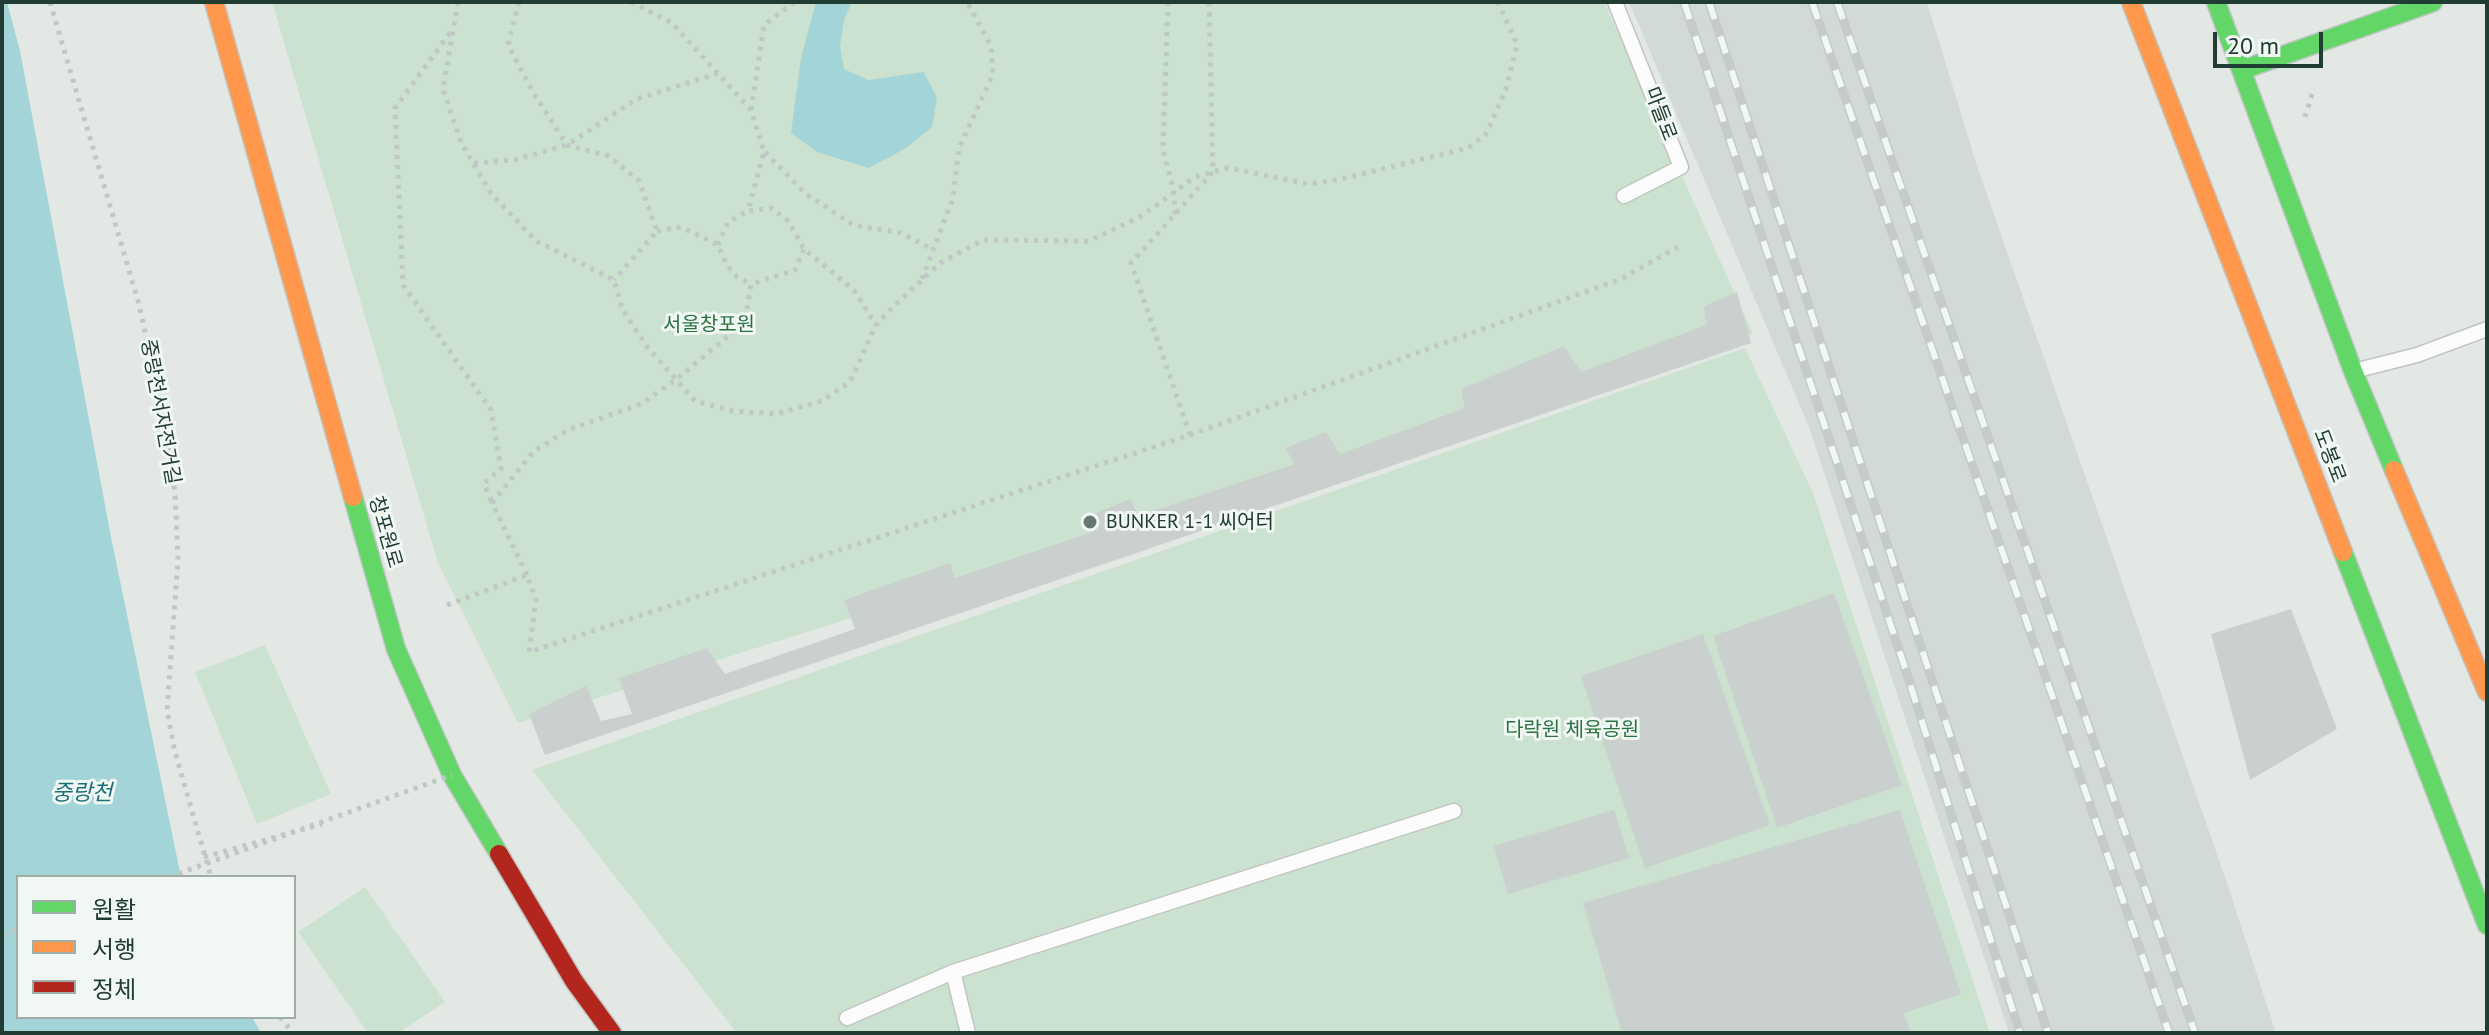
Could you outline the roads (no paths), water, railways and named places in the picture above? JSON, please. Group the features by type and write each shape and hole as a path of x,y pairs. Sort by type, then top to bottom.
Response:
{"main road":[{"name":"창포원로","path":"214,2 396,649 452,775 574,981 612,1033"},
{"name":"도봉로","path":"2131,2 2487,925"},
{"path":"2216,2 2353,371 2487,692"},
{"path":"2242,70 2433,2"}],"lane":[{"name":"마들로","path":"1615,2 1681,167 1624,196"},
{"path":"2353,371 2417,355 2487,329"},
{"path":"847,1018 953,972 1454,811"},
{"path":"953,972 968,1033"}],"water":[{"name":"중랑천","path":"2,2 7,2 20,51 111,537 181,875 16,875 16,1019 253,1019 261,1033 4,1033"},
{"path":"816,2 852,2 844,20 840,46 844,69 868,80 924,72 937,98 932,127 906,148 869,168 817,152 791,133 801,58"}],"railway":[{"path":"1684,2 1907,674 2020,1033"},
{"path":"1709,2 2048,1033"},
{"path":"1812,2 2169,1033"},
{"path":"1837,2 2195,1033"}],"place":[{"name":"BUNKER 1-1 씨어터","path":"1090,522"}],"park label":[{"name":"서울창포원","path":"709,325"},
{"name":"다락원 체육공원","path":"1572,730"}]}
